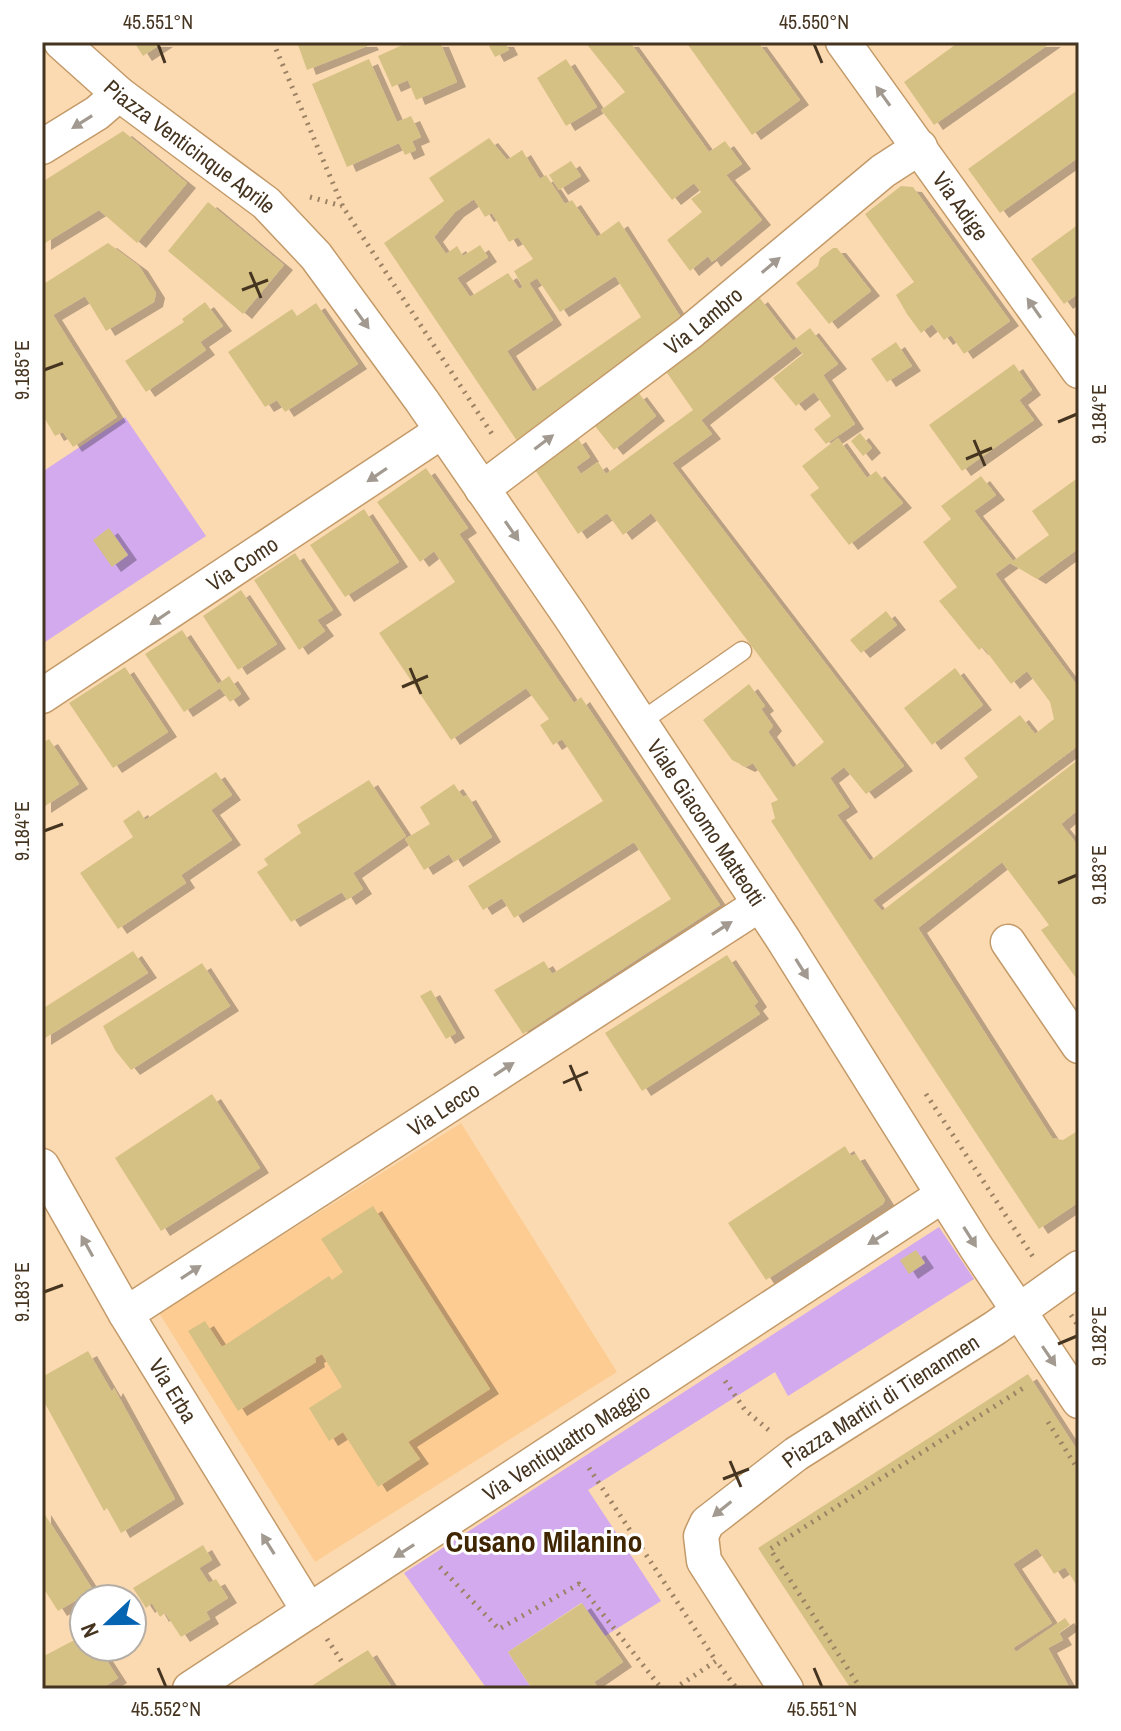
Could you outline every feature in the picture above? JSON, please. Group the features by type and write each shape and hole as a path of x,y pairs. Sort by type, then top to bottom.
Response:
{"street":[{"name":"Piazza Venticinque Aprile","path":"61,42 119,94 266,203 316,256"},
{"name":"Via Adige","path":"843,42 1079,371"},
{"path":"42,147 97,113 119,94"},
{"name":"Via Lambro","path":"482,489 689,333 883,171 920,147"},
{"name":"Viale Giacomo Matteotti","path":"316,256 482,489 760,904 943,1195 1079,1401"},
{"name":"Via Como","path":"42,696 442,431"},
{"name":"Via Lecco","path":"126,1314 760,904"},
{"path":"1008,942 1079,1046"},
{"name":"Via Erba","path":"42,1166 126,1314 309,1611"},
{"name":"Via Ventiquattro Maggio","path":"190,1689 418,1543 943,1195"},
{"name":"Piazza Martiri di Tienanmen","path":"786,1689 704,1561 700,1549 707,1523 796,1454 1079,1268"}],"lane":[{"path":"639,723 742,651"}],"path":[{"path":"273,42 343,207"},
{"path":"705,1352 745,1410 796,1454"},
{"path":"861,1689 770,1549 1024,1386 1032,1398"},
{"path":"1040,1410 1079,1471"},
{"path":"571,1441 737,1689"},
{"path":"418,1543 499,1629 579,1584 662,1689"},
{"path":"674,1689 716,1661"}],"shaded area":[{"path":"125,417 206,536 42,644 42,472"},
{"path":"461,1123 617,1372 315,1562 159,1313"},
{"path":"939,1227 974,1279 788,1396 775,1372 588,1490 661,1601 605,1636 581,1603 508,1652 532,1689 487,1689 404,1573"}],"building":[{"path":"134,42 164,42 143,56"},
{"path":"297,42 368,42 370,45 307,70"},
{"path":"409,42 440,42 457,82 416,100 408,80 392,87 378,56"},
{"path":"505,42 509,50 495,57 489,46"},
{"path":"585,42 630,42 709,152 725,141 742,164 726,175 762,220 712,262 708,256 690,271 667,240 702,212 691,199 701,192 694,183 672,200 601,110 625,92"},
{"path":"686,42 758,42 800,100 752,135"},
{"path":"959,42 1052,42 934,125 904,82"},
{"path":"369,59 397,122 411,116 421,137 412,141 416,150 405,155 399,143 347,167 312,84"},
{"path":"566,59 597,107 566,126 537,78"},
{"path":"1079,89 1079,157 1000,213 968,169"},
{"path":"123,131 187,183 137,243 99,210 42,245 42,182"},
{"path":"489,138 507,160 522,150 540,179 546,175 565,204 572,200 597,237 619,221 687,327 521,447 384,243 444,201 429,178","holes":["474,199 485,217 492,213 509,242 518,237 533,259 514,271 523,287 519,289 508,273 470,297 457,278 488,257 480,245 463,256 457,246 446,254 434,237 455,212","615,276 641,317 533,392 507,351 553,320 529,283 537,278 560,312"]},
{"path":"571,161 581,176 559,190 549,175"},
{"path":"901,186 913,187 1010,321 964,354 951,335 944,340 932,324 921,333 907,314 896,295 914,282 865,214"},
{"path":"208,202 284,265 243,314 168,251"},
{"path":"1079,224 1079,293 1064,304 1031,259"},
{"path":"108,243 139,266 156,293 154,302 106,331 85,296 53,315 117,417 73,447 63,432 55,436 42,414 42,285"},
{"path":"837,248 871,291 829,324 796,283 818,266 820,258"},
{"path":"759,297 793,341 810,328 838,364 823,375 855,424 826,444 814,429 831,416 814,392 796,406 773,378 803,354 796,346 701,420 712,434 672,463 904,766 866,794 844,767 830,778 849,807 837,815 870,861 978,777 964,758 1020,715 1035,734 1054,719 1050,702 1027,671 1011,684 983,647 979,650 939,601 957,587 923,542 951,519 941,506 981,476 996,495 974,511 1013,561 1049,535 1032,511 1079,477 1079,548 1037,579 1010,563 995,574 1079,688 1079,745 873,900 882,911 1079,759 1079,809 1061,824 1079,847 1079,982 1041,930 1049,925 1002,862 918,928 1052,1138 1063,1140 1079,1130 1079,1202 1039,1229 771,821 775,818 771,803 778,800 753,763 746,767 732,760 703,720 749,684 765,706 761,709 773,726 768,732 793,768 824,742 651,513 623,535 607,513 578,534 533,467 577,437 590,457 576,467 581,474 598,462 606,474 693,410 665,370"},
{"path":"205,302 223,326 200,342 206,350 146,392 125,361 184,322 182,319"},
{"path":"316,303 358,364 285,412 277,400 265,407 228,352 292,309 297,316"},
{"path":"896,342 912,366 887,382 871,359"},
{"path":"1014,364 1032,390 1019,400 1034,420 962,471 929,425"},
{"path":"638,392 656,416 614,450 595,426"},
{"path":"860,433 872,448 863,456 851,441"},
{"path":"838,438 867,478 876,471 903,503 849,545 810,495 819,488 802,466"},
{"path":"426,468 468,528 459,534 574,703 581,697 720,905 523,1034 494,990 544,961 552,974 671,899 634,842 514,918 502,898 483,910 468,886 603,801 562,739 553,745 540,725 549,719 526,688 451,740 379,633 455,582 434,551 420,562 377,502"},
{"path":"364,509 399,562 345,597 310,545"},
{"path":"109,528 128,555 112,567 93,540"},
{"path":"295,553 333,610 317,620 325,631 299,650 254,580"},
{"path":"241,590 277,644 238,670 203,616"},
{"path":"886,611 897,625 861,653 850,640"},
{"path":"182,630 218,684 229,676 241,694 230,702 220,688 184,712 145,654"},
{"path":"125,667 168,732 113,768 69,703"},
{"path":"955,668 983,705 932,745 904,708"},
{"path":"49,739 79,784 42,808 42,743"},
{"path":"216,772 232,795 211,810 232,840 181,875 186,883 118,929 80,873 133,837 123,821 139,810 145,820"},
{"path":"369,780 406,836 353,873 363,889 347,900 342,892 291,922 257,872 268,865 264,859 301,833 297,825"},
{"path":"454,784 463,797 467,795 492,837 454,862 449,854 424,870 405,839 430,824 420,807"},
{"path":"133,951 148,973 42,1040 42,1009"},
{"path":"727,955 758,1002 754,1006 760,1014 642,1091 605,1033"},
{"path":"202,963 230,1006 131,1070 115,1050 103,1026"},
{"path":"431,990 456,1033 446,1039 420,996"},
{"path":"212,1094 260,1168 161,1231 115,1158"},
{"path":"845,1146 851,1156 856,1154 885,1200 883,1204 766,1280 728,1223"},
{"path":"373,1206 490,1389 408,1442 420,1459 378,1487 343,1432 329,1441 309,1408 342,1387 322,1354 315,1358 316,1362 238,1411 188,1331 205,1321 222,1347 329,1276 332,1280 343,1272 321,1239"},
{"path":"916,1250 925,1263 909,1274 900,1260"},
{"path":"88,1351 112,1392 114,1388 175,1499 121,1533 107,1508 104,1511 42,1398 42,1377"},
{"path":"1028,1374 1079,1453 1079,1589 1065,1567 1054,1574 1037,1548 1013,1564 1052,1623 1013,1648 1016,1652 1065,1618 1070,1625 1059,1633 1063,1640 1048,1648 1069,1687 1079,1685 1079,1689 851,1689 758,1548"},
{"path":"42,1510 89,1583 68,1583 68,1605 58,1611 42,1586"},
{"path":"203,1545 212,1560 199,1568 209,1583 216,1579 228,1598 206,1612 210,1619 181,1637 165,1613 160,1617 152,1603 148,1606 148,1583 141,1583"},
{"path":"582,1603 623,1662 594,1682 599,1689 532,1689 508,1652"},
{"path":"68,1643 68,1663 108,1663 118,1678 101,1689 42,1689 42,1657"},
{"path":"368,1650 393,1689 307,1689 344,1665"}],"district":[{"name":"Cusano Milanino","path":"544,1541"}]}
